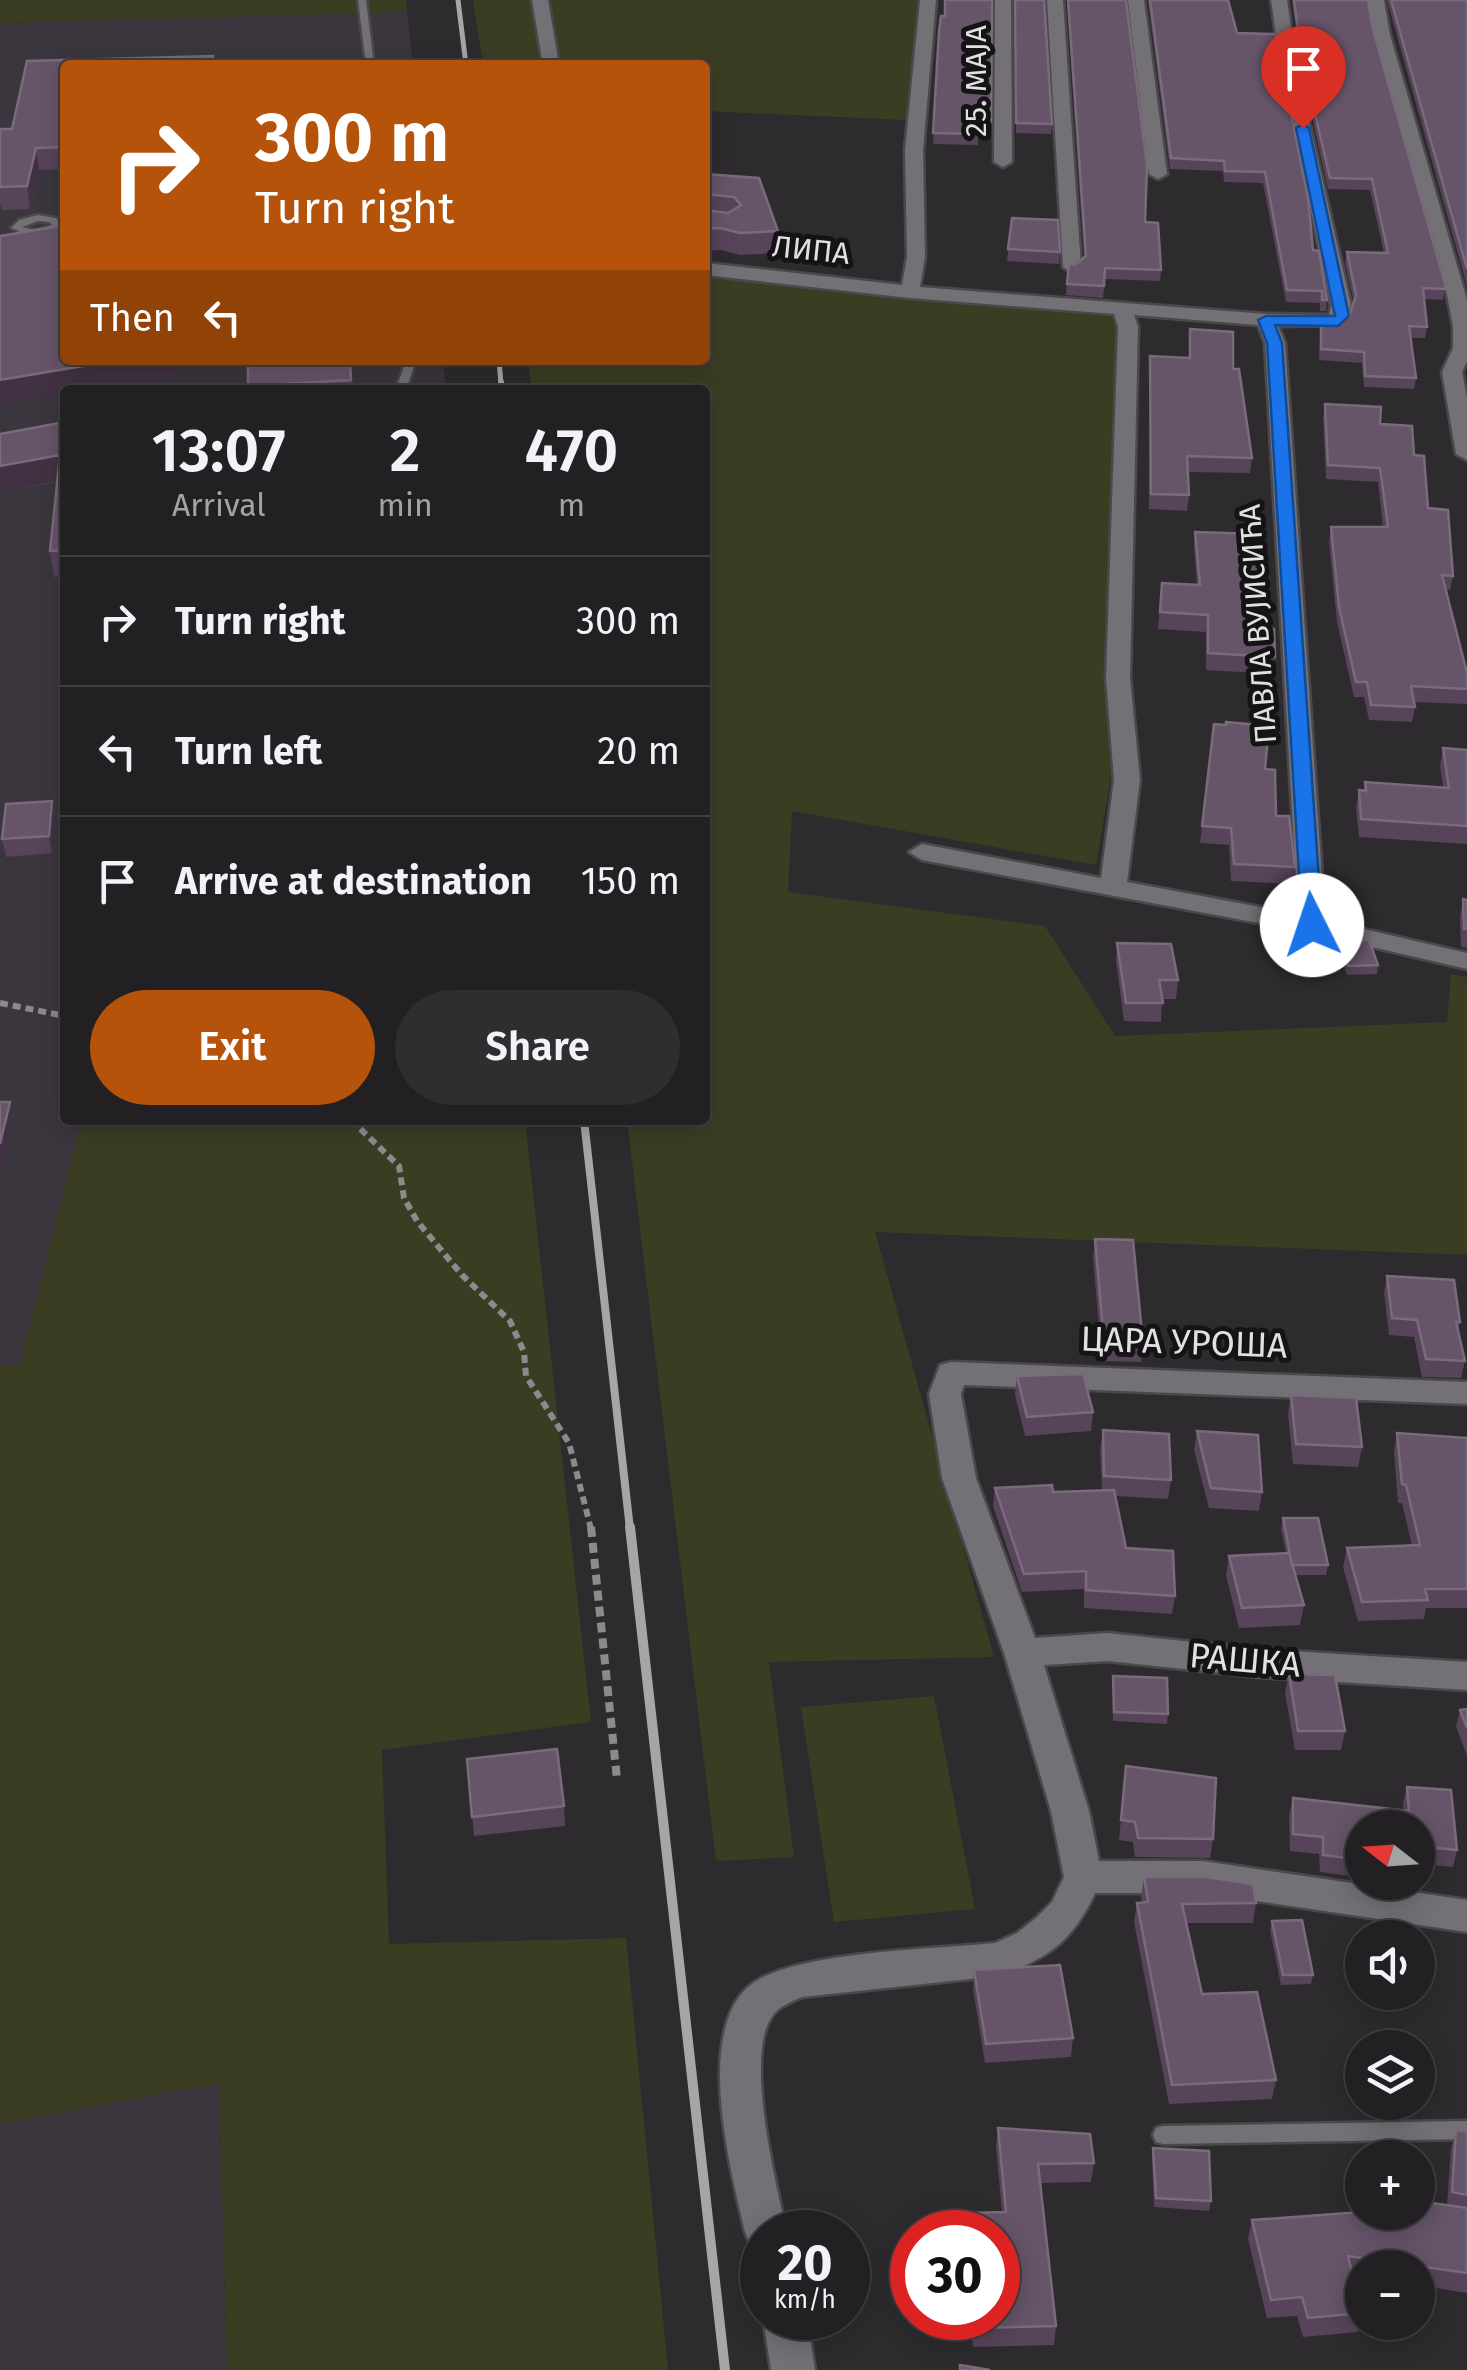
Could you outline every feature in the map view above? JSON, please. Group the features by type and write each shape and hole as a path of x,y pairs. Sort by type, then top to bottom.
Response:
{"street":[{"path":"540,0 550,60"},
{"path":"910,292 916,257 914,150 928,0"},
{"name":"25. МАЈА","path":"1003,0 1003,162"},
{"path":"1055,0 1072,268"},
{"path":"1136,0 1158,174"},
{"name":"ЛИПА","path":"710,270 910,292 1266,320 1338,321 1342,316 1289,70 1279,0"},
{"path":"1376,0 1382,35 1450,265 1463,326 1462,348 1452,372 1467,454"},
{"path":"1113,888 1126,780 1118,678 1128,327 1122,308"},
{"name":"ПАВЛА ВУЈИСИЋА","path":"1266,320 1275,343 1312,925"},
{"path":"922,852 1312,925 1467,961"},
{"name":"ЦАРА УРОША","path":"1022,1653 959,1478 945,1394 951,1373 1467,1393"},
{"name":"РАШКА","path":"1022,1653 1108,1647 1259,1663 1467,1676"},
{"path":"762,2210 742,2052 745,2026 757,2004 774,1990 802,1980 998,1959 1031,1945 1050,1930 1066,1913 1083,1877 1070,1812 1022,1653"},
{"path":"1083,1877 1203,1877 1467,1916"},
{"path":"788,2340 792,2370"}],"lane":[{"path":"362,0 369,60"},
{"path":"0,232 18,230"},
{"path":"1163,2136 1467,2130"}],"path":[{"path":"0,1003 60,1015"},
{"path":"359,1125 398,1166 404,1198 418,1221 462,1275 510,1321 524,1352 526,1376 568,1444 590,1520 618,1779"}],"shaded area":[{"path":"407,12 412,60 60,60 60,365 444,365 446,385 60,385 60,1125 81,1125 20,1365 0,1366 0,23"},
{"path":"219,2082 227,2370 0,2370 0,2124"}],"green space":[{"path":"0,0 406,0 407,12 0,23"},
{"path":"473,0 920,0 907,120 710,111 710,60 482,60"},
{"path":"710,275 1108,313 1118,325 1104,661 1111,777 1096,865 792,811 788,892 1045,926 1115,1036 1447,1022 1451,974 1467,977 1467,1255 875,1232 994,1657 769,1662 794,1857 716,1861 628,1125 710,1125 710,385 531,385 529,365 710,365"},
{"path":"81,1125 526,1125 591,1722 382,1750 389,1944 626,1938 668,2370 227,2370 219,2083 0,2124 0,1366 20,1364"},
{"path":"934,1696 975,1909 834,1922 801,1707"}],"building":[{"path":"945,0 992,0 991,122 978,122 978,134 933,133 939,31 941,16 945,16"},
{"path":"1015,0 1044,0 1052,124 1016,123"},
{"path":"1068,0 1126,0 1147,165 1145,222 1158,223 1161,270 1105,268 1104,286 1067,284 1069,264 1075,265 1086,256"},
{"path":"1150,0 1228,0 1237,33 1275,34 1308,198 1313,250 1319,251 1327,300 1322,300 1322,291 1287,290 1265,172 1225,171 1224,161 1171,158"},
{"path":"1294,0 1368,0 1445,284 1445,289 1423,288 1427,327 1409,326 1416,378 1365,376 1364,352 1321,349 1321,318 1349,317 1356,295 1347,252 1388,253 1372,179 1330,178 1302,58"},
{"path":"1391,0 1467,0 1467,269"},
{"path":"213,56 213,60 64,60"},
{"path":"60,60 60,147 36,148 27,186 0,187 0,129 12,129 27,61"},
{"path":"710,174 759,178 778,231 740,233 710,229 710,211 728,213 741,205 734,197 710,195"},
{"path":"1012,218 1058,220 1060,252 1008,249"},
{"path":"60,226 60,365 89,365 0,380 0,236"},
{"path":"1190,329 1233,332 1233,369 1239,369 1252,458 1187,456 1189,495 1151,494 1150,356 1190,358"},
{"path":"248,365 350,365 351,380 248,385"},
{"path":"1325,404 1381,407 1380,424 1412,426 1414,455 1424,456 1428,508 1448,510 1453,576 1442,575 1467,673 1467,689 1411,686 1415,707 1371,705 1367,682 1356,682 1339,607 1331,527 1388,527 1380,468 1328,465"},
{"path":"60,423 60,455 0,466 0,434"},
{"path":"60,455 60,550 50,551"},
{"path":"1195,532 1258,534 1267,628 1274,629 1275,657 1208,653 1208,615 1160,612 1162,583 1200,585"},
{"path":"1214,724 1269,726 1265,769 1275,770 1276,816 1289,816 1295,867 1234,864 1231,828 1202,826"},
{"path":"1443,748 1467,750 1467,826 1361,819 1359,790 1366,791 1365,782 1449,788"},
{"path":"52,801 49,836 2,839 6,804"},
{"path":"1463,899 1467,900 1467,929 1464,929"},
{"path":"1338,939 1369,940 1378,965 1348,966"},
{"path":"1117,943 1171,944 1178,980 1159,980 1163,1003 1126,1003"},
{"path":"0,1102 10,1102 0,1144"},
{"path":"1095,1239 1133,1240 1143,1343 1104,1342"},
{"path":"1387,1276 1454,1280 1460,1322 1456,1322 1465,1361 1426,1359 1417,1320 1392,1318"},
{"path":"1083,1374 1093,1412 1027,1417 1017,1376"},
{"path":"1291,1395 1356,1398 1362,1447 1296,1444"},
{"path":"1103,1430 1169,1434 1171,1480 1104,1476"},
{"path":"1197,1431 1258,1435 1262,1492 1211,1488"},
{"path":"1397,1433 1467,1438 1467,1589 1425,1589 1428,1600 1362,1602 1347,1548 1420,1545 1406,1485 1402,1484"},
{"path":"1052,1485 1053,1492 1114,1490 1126,1548 1173,1551 1175,1596 1086,1590 1086,1571 1024,1574 995,1488"},
{"path":"1283,1518 1318,1518 1328,1565 1292,1565"},
{"path":"1289,1553 1304,1605 1242,1608 1229,1556"},
{"path":"1289,1674 1335,1675 1345,1731 1298,1731"},
{"path":"1113,1676 1167,1678 1168,1714 1114,1712"},
{"path":"1467,1709 1467,1728 1460,1710"},
{"path":"557,1749 564,1806 472,1817 467,1759"},
{"path":"1126,1766 1216,1778 1213,1839 1138,1838 1135,1822 1121,1820"},
{"path":"1407,1787 1451,1790 1457,1850 1435,1848 1435,1810 1409,1810"},
{"path":"1293,1798 1400,1810 1345,1810 1345,1858 1323,1855 1323,1837 1293,1834"},
{"path":"1144,1877 1206,1877 1253,1884 1256,1903 1182,1904 1202,1994 1257,1992 1276,2080 1172,2085 1137,1903 1148,1902"},
{"path":"1302,1920 1313,1975 1283,1975 1272,1921"},
{"path":"1060,1965 1073,2038 986,2044 974,1970"},
{"path":"998,2128 1090,2134 1094,2163 1038,2164 1056,2326 1020,2327 1020,2210 1006,2210"},
{"path":"1456,2130 1467,2132 1467,2195 1452,2192"},
{"path":"1153,2148 1209,2151 1211,2201 1156,2198"},
{"path":"1435,2203 1467,2208 1467,2273 1435,2268 1435,2250 1345,2250 1345,2315 1308,2318 1302,2297 1271,2300 1252,2220 1345,2213 1345,2230 1435,2230"},
{"path":"960,2365 990,2370 960,2370"}],"railway":[{"path":"458,0 465,60"},
{"path":"499,365 501,384"},
{"path":"585,1125 630,1529"},
{"path":"630,1527 725,2370"}],"route":[{"path":"1303,128 1342,316 1338,321 1266,320 1275,343 1276,408 1312,925"}]}
